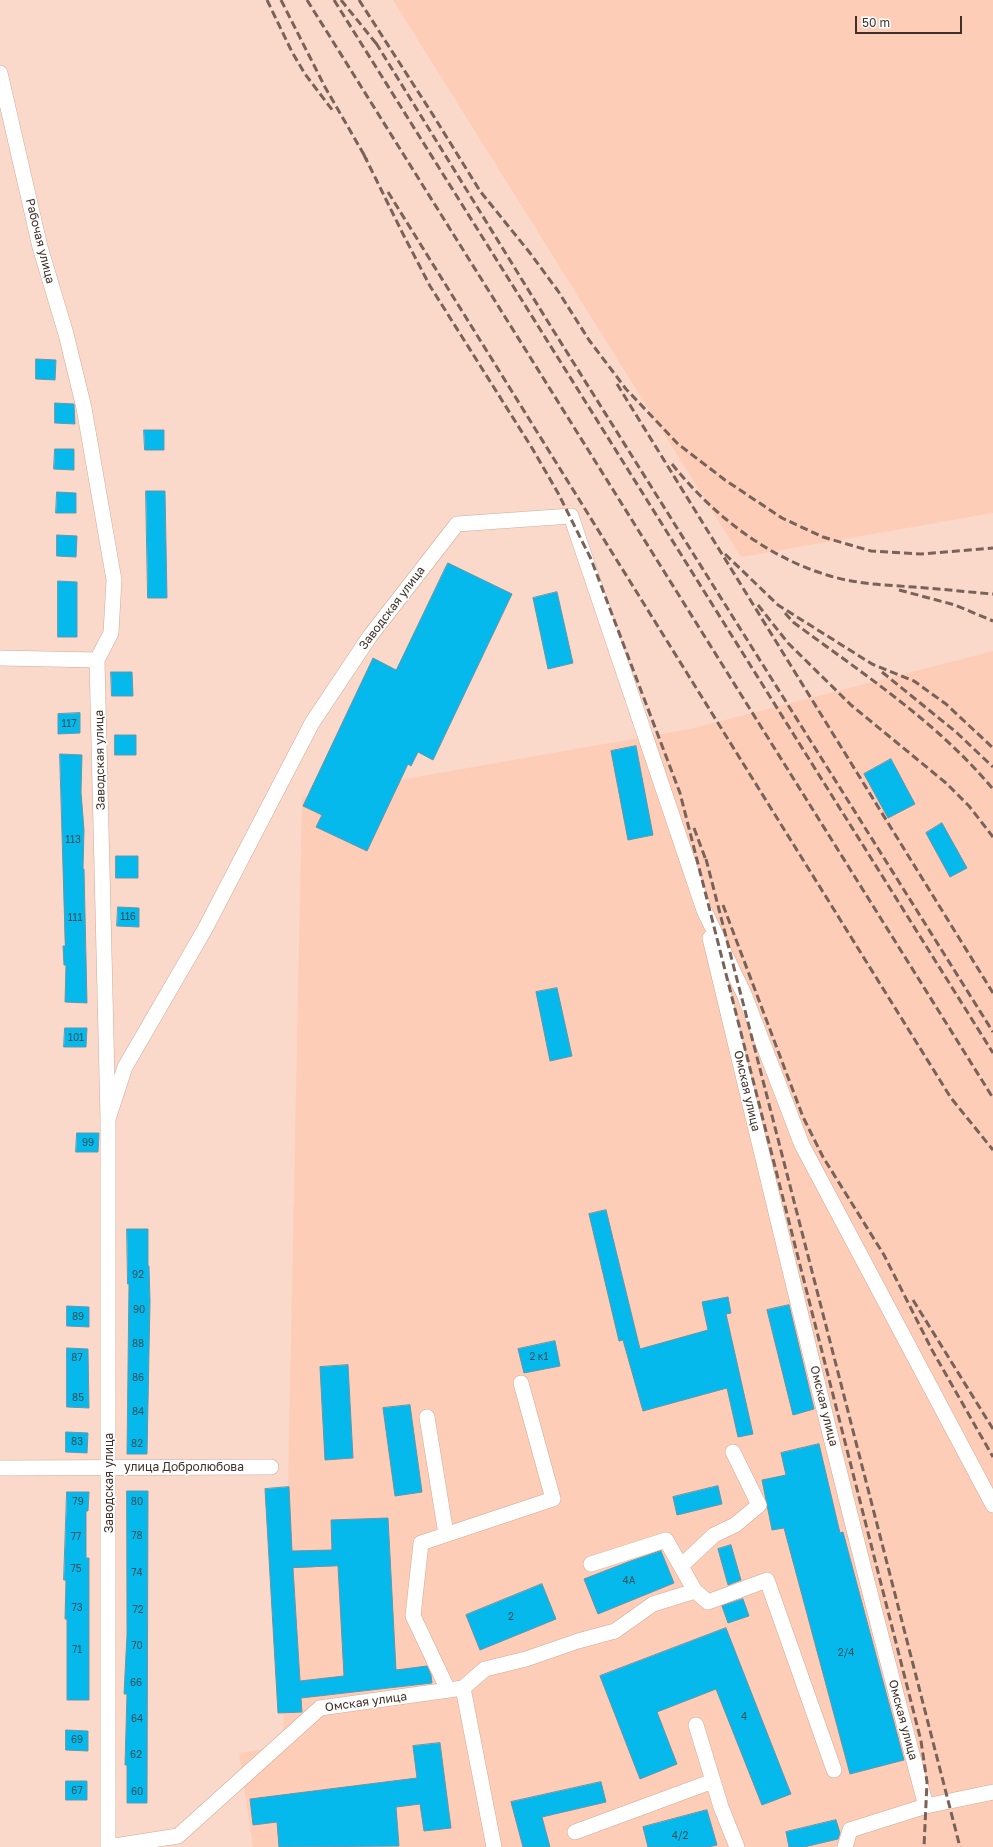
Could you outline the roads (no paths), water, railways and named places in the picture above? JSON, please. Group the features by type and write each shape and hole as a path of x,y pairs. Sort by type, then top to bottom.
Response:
{"street":[{"name":"Рабочая улица","path":"0,73 40,247 66,334 84,408"},
{"name":"Заводская улица","path":"84,408 114,580 112,632 97,660 108,1119 108,1847"},
{"name":"Заводская улица","path":"108,1119 125,1067 205,929 312,723 370,636 457,524 571,516 704,910"},
{"path":"0,658 97,660"},
{"path":"704,910 744,994 802,1145 993,1504"},
{"name":"Омская улица","path":"704,910 788,1264 882,1644 926,1806"},
{"path":"448,1690 413,1616 421,1543 553,1499 521,1383"},
{"path":"427,1417 446,1534"},
{"path":"681,1566 714,1535 735,1525 759,1505 733,1452"},
{"name":"улица Добролюбова","path":"0,1468 271,1467"},
{"path":"591,1564 666,1540 694,1590 708,1602 767,1580 834,1770"},
{"path":"494,1847 463,1688 485,1669 526,1659 578,1641 614,1631 653,1604 694,1590"},
{"name":"Омская улица","path":"108,1847 178,1836 320,1708 463,1688"},
{"path":"696,1725 737,1847"},
{"path":"575,1832 714,1781"},
{"path":"850,1830 926,1806 993,1792"},
{"path":"845,1847 850,1830"},
{"path":"850,1830 851,1847"}],"railway":[{"path":"267,0 292,52 305,74 333,111"},
{"path":"281,0 325,87 367,160"},
{"path":"307,0 993,1098"},
{"path":"334,0 993,1053"},
{"path":"341,0 379,47"},
{"path":"359,0 480,191 530,253 558,291 589,340 626,389 678,444 725,480 782,518 823,537 871,551 921,554 993,548"},
{"path":"376,43 553,330 993,1032"},
{"path":"364,155 430,286 532,448 558,493 591,559 680,793 921,1741 927,1782 924,1847"},
{"path":"388,192 951,1098 993,1150"},
{"path":"617,384 993,993"},
{"path":"672,464 704,500 741,531 761,545 804,567 827,575 859,582 993,594"},
{"path":"725,554 778,605 872,664 914,681 946,704 993,748"},
{"path":"899,590 955,605 993,621"},
{"path":"758,605 788,643 851,705 946,783 969,806 993,837"},
{"path":"785,613 793,622 872,680 923,720 971,764 993,789"},
{"path":"882,672 956,732 993,767"},
{"path":"694,828 707,863"},
{"path":"706,859 960,1847"},
{"path":"723,905 803,1117 823,1157 884,1255 932,1350 993,1457"},
{"path":"913,1300 993,1429"}]}
